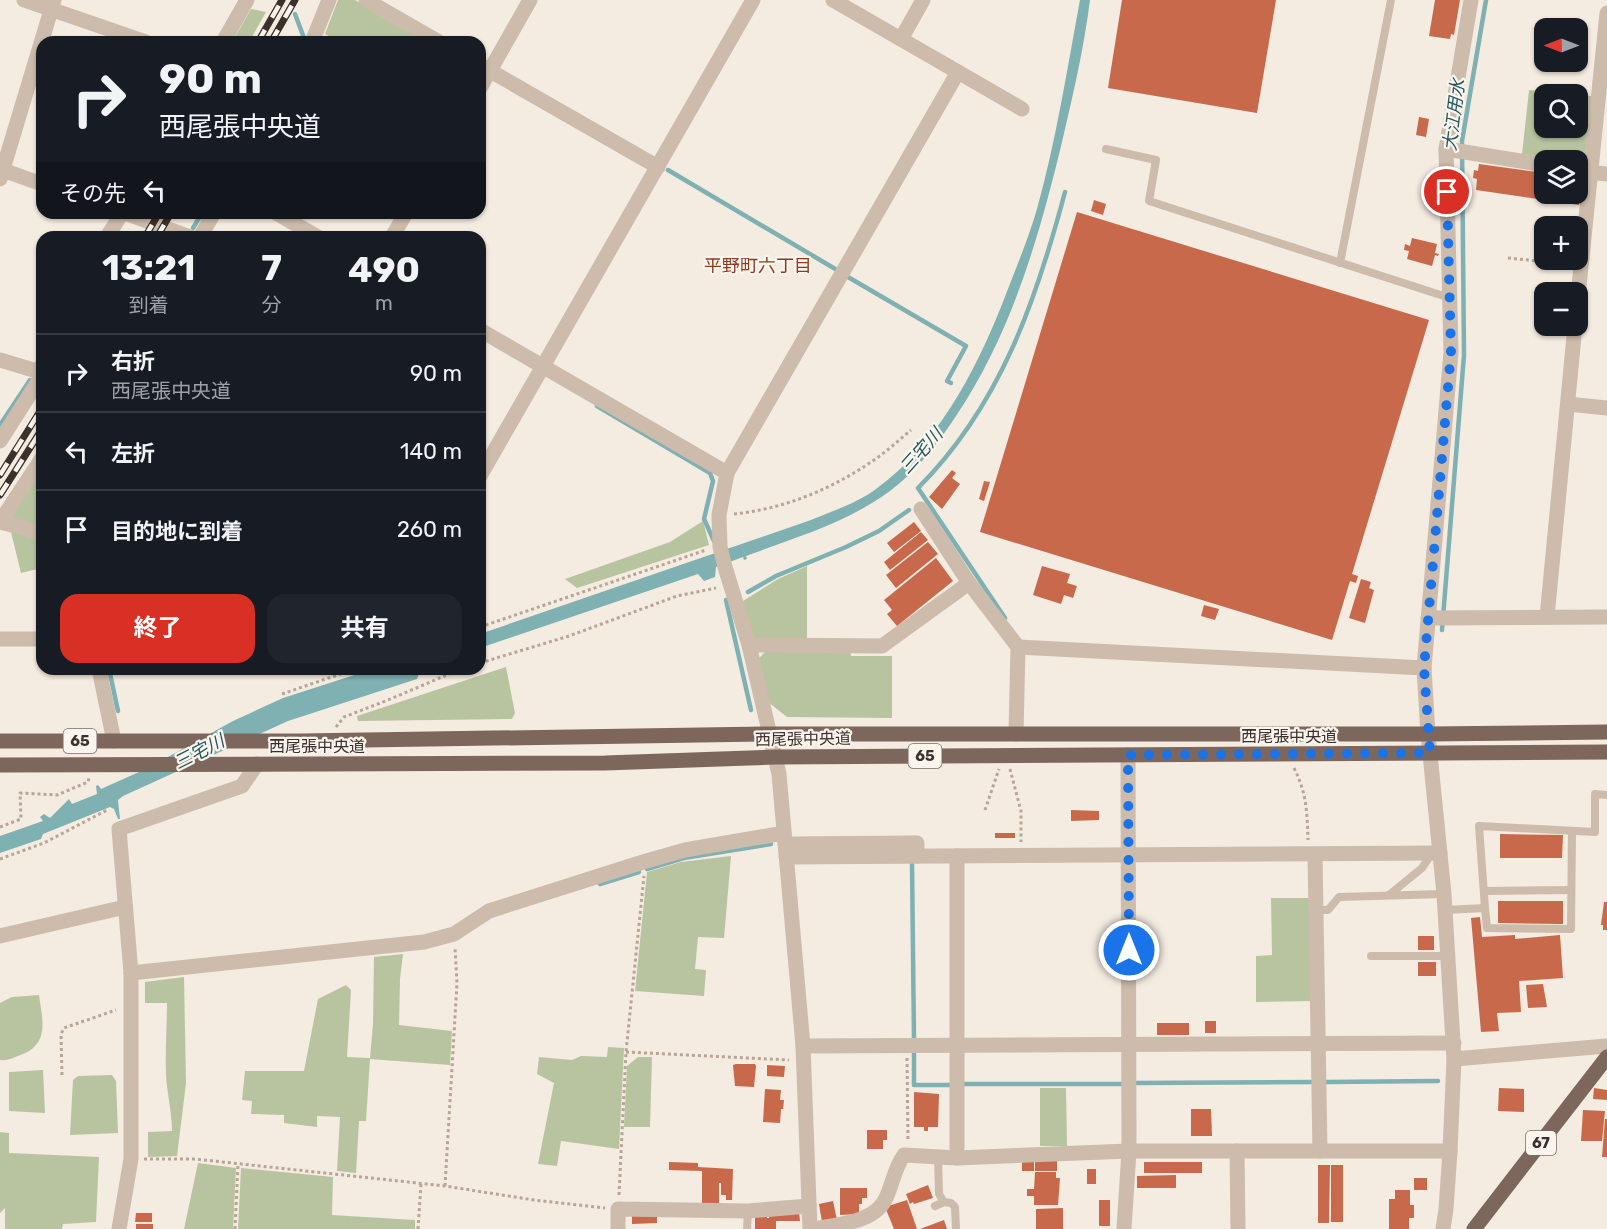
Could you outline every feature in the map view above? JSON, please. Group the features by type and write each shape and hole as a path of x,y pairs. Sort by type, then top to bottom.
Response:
{"main road":[{"name":"西尾張中央道","path":"0,741 325,741 769,734 1607,732"},
{"name":"西尾張中央道","path":"0,765 606,763 775,757 1607,752"},
{"name":"67","path":"1474,1229 1607,1057"}],"street":[{"path":"24,0 53,5 131,36"},
{"path":"226,36 247,0"},
{"path":"314,36 329,0"},
{"path":"366,0 429,36"},
{"path":"486,66 530,0"},
{"path":"486,466 753,0"},
{"path":"833,0 1022,109"},
{"path":"901,39 923,0"},
{"path":"1443,1229 1455,1059 1444,902 1436,853 1424,668 1438,618 1451,352 1450,298 1456,151 1471,0"},
{"path":"43,36 53,5"},
{"path":"1587,150 1607,13"},
{"path":"36,60 1,173 36,182"},
{"path":"486,69 658,167"},
{"path":"957,72 727,473 719,515 720,546 724,567 749,645 778,774 803,1053 809,1206 812,1229 860,1220 878,1209 886,1200 896,1166 904,1155 957,1158 1129,1151 1450,1151"},
{"path":"1456,151 1534,163"},
{"path":"1588,172 1607,174"},
{"path":"140,219 174,231"},
{"path":"286,219 308,231"},
{"path":"486,333 727,473"},
{"path":"1547,617 1574,336"},
{"path":"0,360 36,373"},
{"path":"0,441 36,383"},
{"path":"1568,404 1607,408"},
{"path":"36,467 0,522 36,531"},
{"path":"921,509 969,583 1018,647 1016,734"},
{"path":"749,645 882,646 969,583"},
{"path":"1438,618 1607,617"},
{"path":"0,639 36,639"},
{"path":"1018,647 1424,668"},
{"path":"100,675 114,741"},
{"path":"1124,1229 1129,1151 1128,755"},
{"path":"119,1229 130,1160 131,973 118,829 242,786 250,764"},
{"path":"131,973 424,942 454,934 489,910 685,850 785,844 917,856 1436,853"},
{"path":"1312,854 1316,910 1320,1151"},
{"path":"957,856 957,1158"},
{"path":"0,936 125,907"},
{"path":"803,1053 907,1045 1454,1043"},
{"path":"1455,1059 1607,1046"},
{"path":"1237,1151 1238,1229"},
{"path":"618,1229 618,1209 747,1211 809,1206"}],"lane":[{"path":"1340,262 1391,0"},
{"path":"1106,149 1155,160 1149,201 1450,298"},
{"path":"1572,831 1571,929 1486,928 1479,826 1595,832 1594,794 1607,795"},
{"path":"1389,896 1436,853"},
{"path":"1484,891 1571,891"},
{"path":"1316,910 1328,910 1339,897 1389,896 1485,908"},
{"path":"1371,956 1448,956"},
{"path":"938,1156 939,1194 944,1202"},
{"path":"934,1206 944,1202 951,1203 955,1207 956,1229"},
{"path":"747,1211 747,1229"}],"path":[{"path":"1508,258 1534,261"},
{"path":"719,515 762,511 837,483 873,462 911,430"},
{"path":"486,625 720,546"},
{"path":"486,661 569,636 677,596 730,585"},
{"path":"282,694 337,675"},
{"path":"325,741 344,717 446,675"},
{"path":"1287,754 1307,800 1312,854"},
{"path":"985,810 999,767 1006,756"},
{"path":"1006,756 1021,812 1022,856"},
{"path":"0,827 21,819 20,793 57,795 88,782 98,765"},
{"path":"0,860 66,833 107,810"},
{"path":"130,1160 195,1159 445,1186 534,1200 618,1209 626,1052 644,880 643,862"},
{"path":"445,1186 457,983 454,934"},
{"path":"62,1075 61,1034 63,1028 131,1005"},
{"path":"907,1045 908,1155"},
{"path":"626,1052 803,1053"},
{"path":"235,1229 238,1165"},
{"path":"418,1229 421,1184"}],"green space":[{"path":"338,0 355,0 417,36 328,36 325,34"},
{"path":"251,9 266,12 252,36 235,36"},
{"path":"1529,90 1534,90 1534,138 1587,138 1586,150 1534,150 1534,156 1522,154"},
{"path":"1588,96 1592,96 1588,130"},
{"path":"36,478 36,526 12,518"},
{"path":"703,521 709,545 577,588 565,579 670,542"},
{"path":"11,532 36,537 36,569 21,573"},
{"path":"807,566 807,640 760,642 751,635 743,601 778,579"},
{"path":"767,650 850,650 851,656 892,656 892,718 787,717 768,702 758,659"},
{"path":"506,667 515,713 512,719 358,721 357,716"},
{"path":"731,856 724,938 698,937 695,969 706,970 704,996 635,991 647,872 681,862"},
{"path":"1271,898 1310,898 1312,1001 1256,1002 1256,956 1272,955"},
{"path":"403,954 399,1025 452,1031 450,1065 370,1059 366,1121 359,1121 356,1173 337,1171 340,1117 317,1116 317,1127 284,1123 284,1115 251,1114 252,1101 242,1100 245,1071 304,1071 318,999 346,985 351,990 347,1057 370,1058 374,957"},
{"path":"184,977 186,1083 177,1156 148,1157 148,1132 172,1131 166,1075 167,1003 145,1003 145,982"},
{"path":"39,995 42,1012 41,1037 32,1049 9,1059 0,1060 0,1003 12,997"},
{"path":"608,1047 624,1048 619,1149 561,1141 557,1166 538,1164 554,1083 537,1074 539,1057 572,1060 581,1056 607,1057"},
{"path":"638,1057 652,1057 650,1127 624,1127 627,1066"},
{"path":"43,1070 45,1113 9,1111 9,1072"},
{"path":"112,1075 116,1081 118,1133 70,1135 73,1080 78,1076"},
{"path":"1040,1088 1066,1088 1067,1146 1040,1146"},
{"path":"0,1132 9,1133 9,1153 99,1157 96,1222 63,1224 62,1229 5,1229 5,1208 0,1213"},
{"path":"198,1163 236,1168 233,1229 184,1229"},
{"path":"241,1168 333,1177 332,1215 415,1220 415,1229 238,1229"}],"water":[{"name":"三宅川","path":"1080,0 1090,0 1078,71 1053,178 1021,284 993,352 975,385 944,434 917,467 901,482 866,507 827,526 746,556 747,559 744,560 743,557 716,567 715,577 704,581 698,574 486,646 486,632 811,520 861,498 897,472 935,430 979,358 1029,234 1050,158"},
{"name":"三宅川","path":"354,675 419,675 417,679 288,721 123,796 118,800 120,819 110,807 43,834 41,839 0,853 0,836 43,821 40,817 44,814 50,818 69,799 72,804 97,794 96,786 98,785 101,789 148,768 233,721 283,698"}],"building":[{"path":"1122,0 1276,0 1257,113 1108,88"},
{"path":"1435,0 1460,0 1454,35 1451,34 1450,39 1429,36"},
{"path":"1419,117 1429,119 1426,137 1416,135"},
{"path":"1479,164 1534,172 1534,198 1476,190 1477,179 1473,178 1474,170 1478,171"},
{"path":"1094,200 1106,204 1103,215 1091,211"},
{"path":"1077,212 1429,320 1352,574 1358,576 1356,583 1350,581 1332,640 980,532"},
{"path":"1412,238 1437,244 1435,253 1439,254 1435,255 1432,266 1407,259 1409,251 1404,250 1405,244 1410,246"},
{"path":"952,470 956,473 952,478 960,484 942,509 929,497"},
{"path":"984,481 990,482 984,501 979,499"},
{"path":"914,522 921,531 894,552 887,543"},
{"path":"921,532 928,540 890,570 884,562"},
{"path":"928,542 938,554 896,588 886,575"},
{"path":"936,558 953,581 897,626 887,614 892,610 884,600"},
{"path":"1042,566 1070,574 1067,583 1077,586 1073,598 1064,595 1061,604 1033,595"},
{"path":"1361,579 1371,582 1369,588 1374,590 1365,623 1349,618"},
{"path":"1204,605 1219,609 1215,620 1201,616"},
{"path":"1071,810 1099,811 1099,820 1071,821"},
{"path":"995,833 1015,833 1015,838 995,838"},
{"path":"1500,834 1563,835 1562,858 1500,858"},
{"path":"1498,901 1563,901 1563,924 1498,923"},
{"path":"1604,902 1607,902 1607,930 1603,930 1603,925 1601,925"},
{"path":"1480,917 1482,937 1515,935 1515,939 1560,935 1563,978 1519,981 1521,1012 1497,1013 1499,1031 1481,1032 1471,918"},
{"path":"1418,936 1434,936 1434,950 1418,950"},
{"path":"1418,962 1436,962 1436,976 1418,976"},
{"path":"1543,984 1547,1007 1528,1008 1526,985"},
{"path":"1205,1021 1216,1021 1216,1033 1205,1033"},
{"path":"1157,1023 1189,1023 1189,1035 1157,1035"},
{"path":"755,1064 754,1087 735,1086 733,1065"},
{"path":"767,1065 785,1066 784,1077 767,1076"},
{"path":"1499,1088 1524,1089 1524,1112 1498,1111"},
{"path":"1594,1088 1607,1090 1607,1100 1593,1099"},
{"path":"765,1089 781,1090 780,1100 784,1100 780,1123 763,1122"},
{"path":"914,1092 939,1094 938,1127 928,1127 928,1131 924,1131 924,1127 914,1127"},
{"path":"1191,1109 1211,1109 1212,1136 1191,1136"},
{"path":"1583,1110 1605,1111 1602,1141 1581,1141"},
{"path":"1605,1119 1607,1119 1607,1157 1602,1157"},
{"path":"867,1130 887,1130 887,1140 883,1140 883,1149 867,1149"},
{"path":"1022,1160 1034,1160 1034,1171 1022,1171"},
{"path":"1035,1160 1057,1160 1057,1171 1035,1171"},
{"path":"669,1162 698,1163 698,1167 733,1169 732,1200 726,1200 726,1195 721,1195 721,1183 719,1183 719,1206 702,1205 702,1171 669,1170"},
{"path":"1144,1162 1202,1162 1202,1173 1144,1173"},
{"path":"1318,1165 1330,1165 1329,1223 1318,1223"},
{"path":"1331,1165 1343,1165 1343,1222 1331,1222"},
{"path":"1087,1169 1096,1169 1096,1184 1087,1184"},
{"path":"1035,1172 1056,1172 1056,1178 1060,1178 1058,1205 1034,1205 1034,1196 1027,1196 1027,1189 1034,1189"},
{"path":"1176,1175 1176,1188 1137,1188 1137,1176"},
{"path":"1414,1178 1427,1178 1427,1190 1414,1190"},
{"path":"928,1185 933,1198 910,1204 906,1194"},
{"path":"840,1188 867,1188 867,1198 862,1198 862,1204 859,1204 859,1214 840,1215"},
{"path":"1395,1190 1410,1190 1410,1205 1414,1205 1414,1218 1409,1218 1409,1229 1389,1229 1389,1199 1395,1199"},
{"path":"907,1200 917,1229 894,1229 885,1207"},
{"path":"1099,1200 1110,1200 1110,1226 1099,1226"},
{"path":"833,1201 837,1220 822,1222 819,1204"},
{"path":"1063,1208 1063,1229 1036,1229 1036,1209"},
{"path":"799,1212 800,1221 776,1221 776,1229 755,1229 755,1217 767,1215 769,1218 769,1213"},
{"path":"136,1213 152,1213 152,1222 135,1222"},
{"path":"632,1213 657,1217 657,1223 632,1224"},
{"path":"944,1220 947,1229 920,1229"},
{"path":"136,1224 153,1224 153,1229 136,1229"}],"waterway":[{"name":"大江用水","path":"1442,630 1464,355 1462,141 1486,0"},
{"path":"295,14 303,36"},
{"path":"668,170 837,270"},
{"path":"1005,618 918,488 947,456 993,387 1027,312 1054,233 1065,192"},
{"path":"193,228 198,219"},
{"path":"848,277 966,346 947,381 951,383"},
{"path":"0,425 30,380"},
{"path":"597,406 710,473 713,481 704,519 714,541"},
{"path":"748,592 776,576 879,531 909,510"},
{"path":"726,600 751,710"},
{"path":"110,675 118,711"},
{"path":"647,869 684,858 771,844"},
{"path":"912,863 914,1039"},
{"path":"600,884 639,872"},
{"path":"914,1052 914,1085 951,1085"},
{"path":"1327,1082 1438,1081"},
{"path":"1137,1083 1311,1082"},
{"path":"964,1084 1122,1084"}],"railway":[{"path":"261,36 282,0"},
{"path":"274,36 295,0"},
{"path":"148,231 156,219"},
{"path":"160,231 168,219"},
{"path":"0,475 36,418"},
{"path":"0,495 36,438"}],"district":[{"name":"平野町六丁目","path":"758,266"}],"route":[{"path":"1129,950 1128,755 1430,753 1424,668 1451,352 1447,192"}]}
